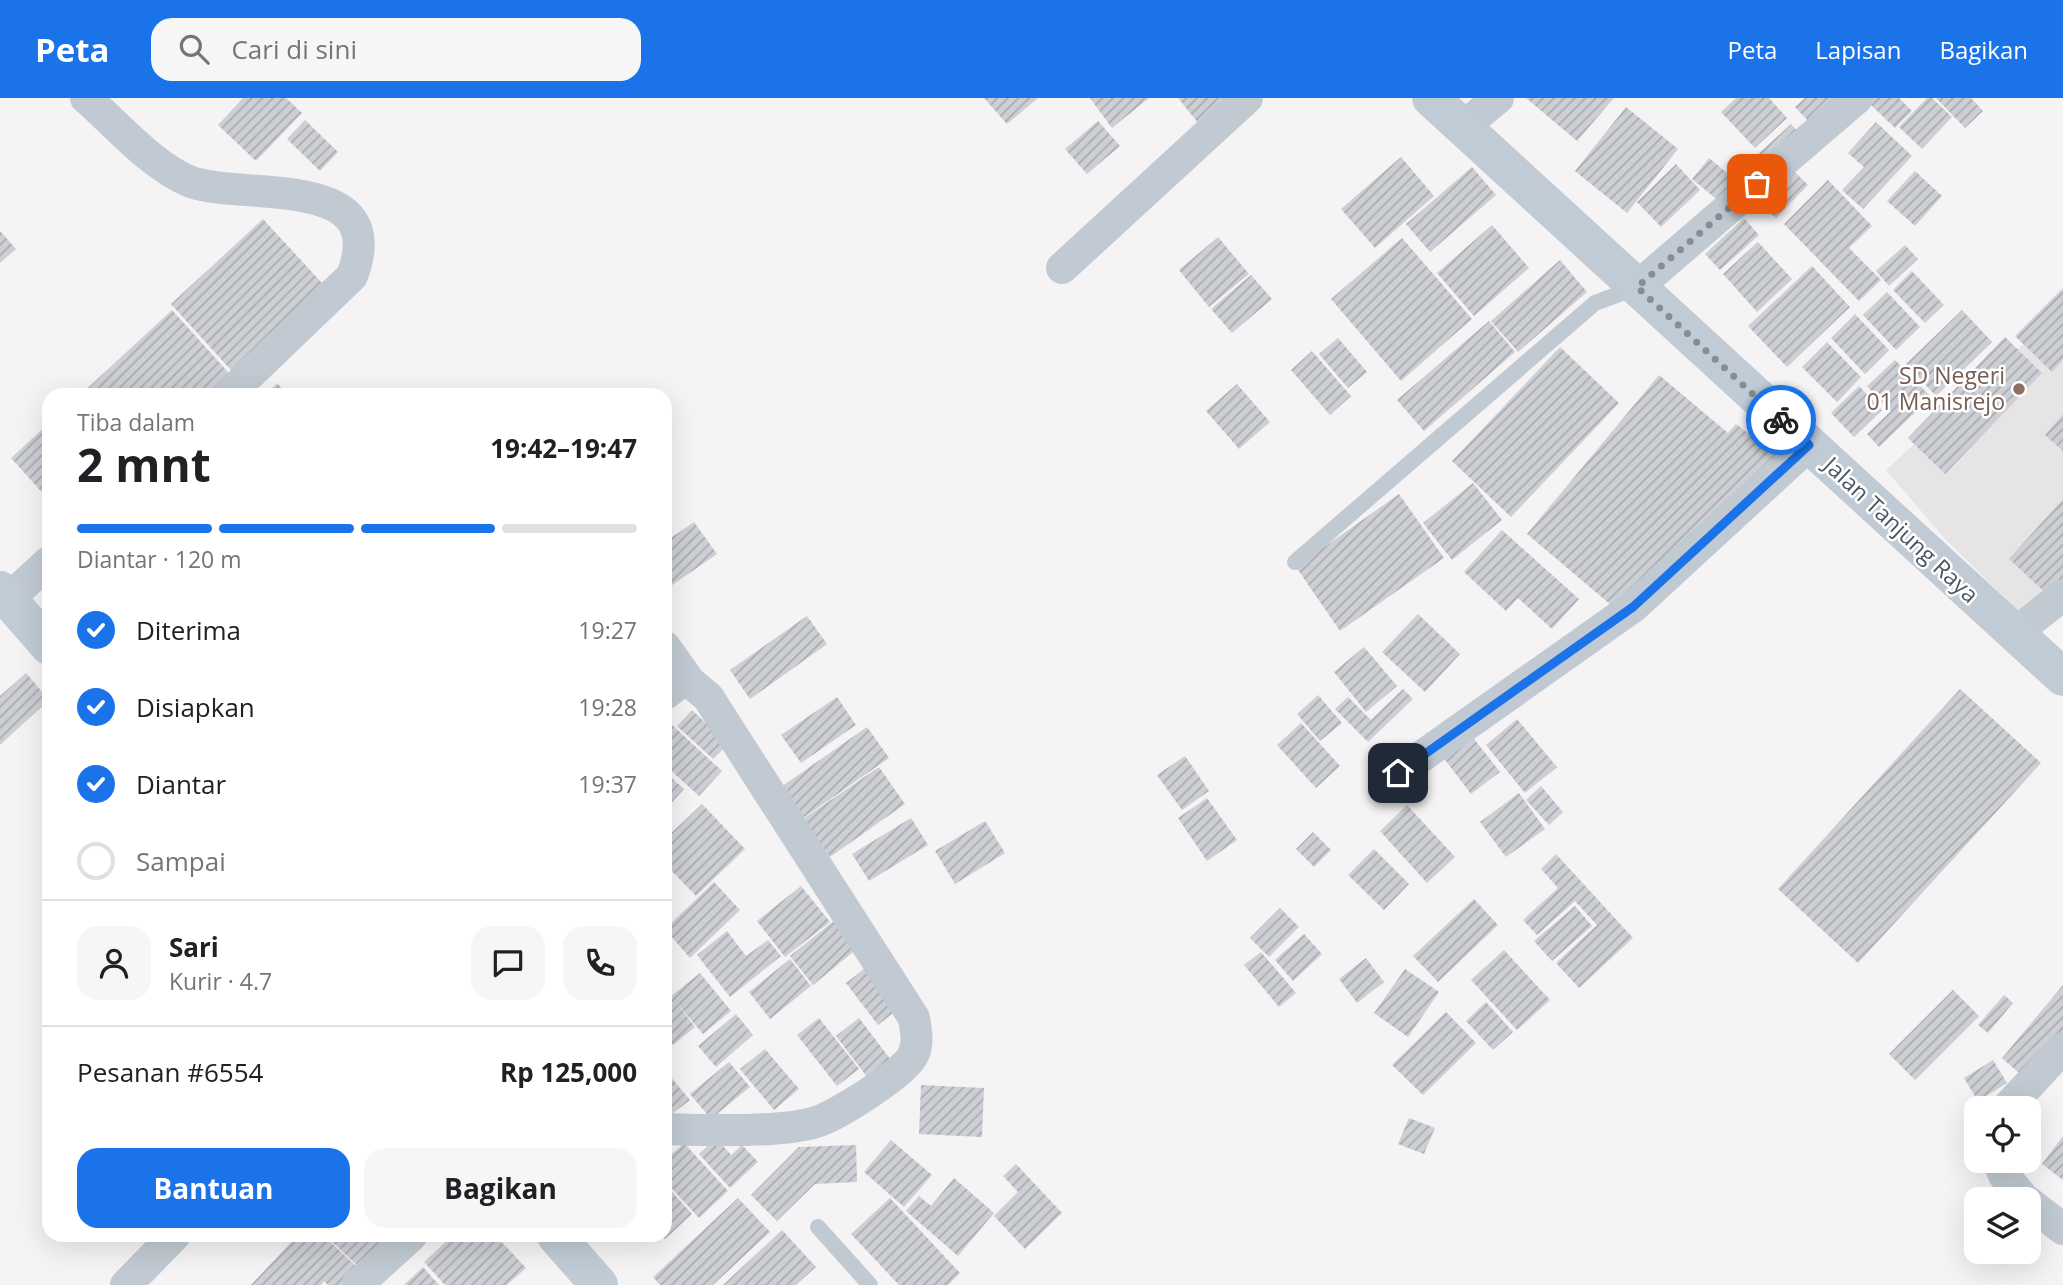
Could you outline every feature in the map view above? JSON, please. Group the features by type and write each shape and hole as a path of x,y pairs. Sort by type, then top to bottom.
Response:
{"main road":[{"name":"Jalan Tanjung Raya","path":"1431,98 2063,677"},
{"path":"4,595 42,638"},
{"path":"561,1242 600,1285"}],"street":[{"path":"86,98 169,171 192,182 217,188 301,194 323,199 350,221 359,236 360,255 352,276 235,388"},
{"path":"1062,268 1247,98"},
{"path":"1462,128 1498,98"},
{"path":"1637,287 1857,98"},
{"path":"1398,773 1633,607 1809,445"},
{"path":"4,595 42,567"},
{"path":"2014,634 2063,595"},
{"path":"672,669 678,688 708,696 914,1018 917,1039 908,1064 876,1088 818,1122 791,1127 672,1129"},
{"path":"2018,1096 2063,1048"},
{"path":"2003,1173 2015,1187"},
{"path":"2041,1212 2063,1229"},
{"path":"126,1285 168,1242"},
{"path":"357,1285 404,1242"}],"lane":[{"path":"1295,562 1595,303 1637,287"},
{"path":"818,1227 870,1285"}],"shaded area":[{"name":"SD Negeri 01 Manisrejo","path":"2063,308 2063,573 2019,612 1946,540 1886,470"}],"building":[{"path":"243,98 286,98 302,113 256,161 218,125"},
{"path":"984,98 1038,98 1007,124"},
{"path":"1090,98 1149,98 1112,128"},
{"path":"1178,98 1232,98 1203,129"},
{"path":"1526,98 1614,98 1577,141"},
{"path":"1736,98 1769,98 1787,118 1755,148 1721,112"},
{"path":"1805,98 1842,98 1812,125 1795,107"},
{"path":"1873,98 1899,98 1912,111 1895,128 1869,103"},
{"path":"1927,98 1932,98 1952,117 1922,149 1899,127"},
{"path":"1936,98 1971,98 1983,111 1965,128"},
{"path":"1626,107 1678,149 1627,213 1575,171"},
{"path":"305,120 338,152 320,171 287,139"},
{"path":"1098,121 1120,146 1087,174 1065,149"},
{"path":"1876,122 1912,156 1863,209 1842,190 1864,167 1848,153"},
{"path":"1791,124 1802,136 1767,168 1756,156"},
{"path":"1401,157 1434,196 1375,248 1341,209"},
{"path":"1709,158 1738,182 1720,202 1692,179"},
{"path":"1676,164 1700,190 1661,227 1637,202"},
{"path":"1472,167 1496,195 1430,252 1406,224"},
{"path":"1915,171 1942,196 1915,226 1887,201"},
{"path":"1795,172 1808,185 1776,218 1763,206"},
{"path":"1828,180 1872,226 1849,248 1881,280 1859,301 1784,224"},
{"path":"1744,218 1759,235 1720,270 1705,254"},
{"path":"263,219 333,295 240,380 171,304"},
{"path":"1492,225 1529,268 1474,316 1437,273"},
{"path":"0,231 16,249 0,263"},
{"path":"1218,237 1249,274 1209,307 1179,270"},
{"path":"1402,238 1472,319 1401,381 1331,299"},
{"path":"1758,242 1792,279 1757,312 1723,274"},
{"path":"1905,245 1918,259 1889,286 1876,271"},
{"path":"1560,260 1587,292 1518,352 1491,321"},
{"path":"1812,266 1850,307 1787,367 1748,326"},
{"path":"1912,271 1944,305 1925,323 1893,290"},
{"path":"1251,275 1272,299 1232,333 1211,309"},
{"path":"2063,288 2063,360 2052,372 2015,336"},
{"path":"1887,292 1920,327 1896,350 1863,315"},
{"path":"172,310 237,382 231,388 88,388"},
{"path":"1962,310 1992,342 1936,396 1906,364"},
{"path":"1855,314 1889,350 1865,374 1831,338"},
{"path":"1489,321 1515,352 1424,431 1397,400"},
{"path":"2005,337 2042,373 1945,474 1908,438"},
{"path":"1338,338 1367,372 1348,388 1319,354"},
{"path":"1827,342 1861,377 1837,402 1802,367"},
{"path":"1560,347 1619,403 1511,517 1452,461"},
{"path":"1312,351 1351,396 1330,415 1291,370"},
{"path":"1895,360 1931,397 1879,447 1867,434 1891,411 1867,386"},
{"path":"1659,375 1728,433 1736,424 1784,461 1617,610 1527,534"},
{"path":"1237,384 1270,422 1239,449 1206,411"},
{"path":"1859,386 1882,410 1854,437 1831,413"},
{"path":"2063,414 2063,451 2045,435"},
{"path":"42,429 42,492 11,458"},
{"path":"1473,483 1502,520 1452,560 1423,523"},
{"path":"1399,494 1444,558 1340,631 1296,567"},
{"path":"2063,499 2063,580 2049,596 2009,559"},
{"path":"694,522 717,554 672,585 672,537"},
{"path":"1502,530 1579,599 1552,629 1518,598 1506,611 1464,572"},
{"path":"1418,614 1460,654 1425,692 1382,652"},
{"path":"807,616 827,644 750,699 730,670"},
{"path":"1364,647 1397,686 1366,712 1334,672"},
{"path":"26,673 42,692 42,706 0,745 0,696"},
{"path":"1403,689 1413,699 1368,742 1335,709 1348,697 1371,720"},
{"path":"1960,689 2041,763 1858,963 1778,889"},
{"path":"1318,695 1342,723 1320,741 1297,714"},
{"path":"837,697 856,725 801,763 781,735"},
{"path":"692,710 728,744 713,759 677,726"},
{"path":"1517,719 1557,767 1525,793 1486,745"},
{"path":"1301,723 1340,766 1316,788 1277,745"},
{"path":"672,725 722,771 699,796 672,771"},
{"path":"867,727 889,758 803,818 781,787"},
{"path":"1467,730 1500,772 1471,794 1439,752"},
{"path":"1185,756 1209,791 1182,810 1157,775"},
{"path":"879,767 905,804 830,857 803,819"},
{"path":"672,778 684,789 672,802"},
{"path":"1541,786 1563,812 1549,825 1526,800"},
{"path":"1519,793 1545,829 1506,857 1480,822"},
{"path":"1207,798 1237,840 1207,861 1178,818"},
{"path":"702,804 745,849 696,896 672,871 672,832"},
{"path":"1407,805 1455,857 1427,883 1380,831"},
{"path":"911,818 928,845 869,881 852,854"},
{"path":"985,821 1005,853 955,884 935,851"},
{"path":"1313,832 1331,850 1314,867 1296,849"},
{"path":"1374,849 1409,884 1384,910 1348,875"},
{"path":"1556,854 1633,938 1579,988 1556,963 1597,925 1575,901 1537,935 1523,920 1558,888 1541,869"},
{"path":"714,882 740,910 690,958 672,937 672,922"},
{"path":"801,886 830,922 785,957 757,921"},
{"path":"1474,899 1498,925 1438,982 1413,956"},
{"path":"1575,906 1592,926 1552,961 1534,941"},
{"path":"1280,908 1299,927 1269,957 1250,938"},
{"path":"835,920 858,948 813,985 790,956"},
{"path":"727,931 746,956 768,940 781,956 730,997 697,955"},
{"path":"1304,934 1322,954 1293,981 1275,960"},
{"path":"1504,950 1550,1000 1517,1030 1471,980"},
{"path":"1261,952 1296,993 1279,1007 1244,965"},
{"path":"1366,958 1384,982 1357,1003 1339,979"},
{"path":"790,959 811,986 770,1019 749,992"},
{"path":"873,962 896,1011 878,1025 846,983"},
{"path":"1405,969 1439,992 1408,1037 1374,1013"},
{"path":"700,973 731,1011 703,1034 676,1002 695,1027 673,1045 672,995"},
{"path":"2063,985 2063,1039 2028,1081 2002,1058"},
{"path":"1953,990 1979,1016 1915,1080 1889,1054"},
{"path":"2004,995 2013,1003 1988,1033 1978,1025"},
{"path":"1486,1002 1513,1032 1493,1050 1466,1021"},
{"path":"1446,1012 1476,1043 1423,1095 1392,1065"},
{"path":"736,1014 753,1035 716,1067 698,1046"},
{"path":"819,1018 859,1069 837,1086 797,1035"},
{"path":"859,1018 894,1064 871,1082 836,1036"},
{"path":"765,1049 799,1089 774,1110 740,1069"},
{"path":"1993,1060 2007,1083 1986,1096 1975,1096 1964,1078"},
{"path":"729,1062 750,1087 711,1119 690,1094"},
{"path":"672,1078 690,1100 672,1114"},
{"path":"921,1085 984,1088 982,1137 919,1134"},
{"path":"1409,1118 1435,1128 1424,1154 1398,1144"},
{"path":"2063,1136 2063,1180 2042,1164"},
{"path":"716,1138 731,1155 742,1145 758,1162 730,1188 699,1154"},
{"path":"891,1140 932,1175 904,1207 864,1172"},
{"path":"684,1143 728,1191 699,1218 672,1189 672,1154"},
{"path":"856,1145 857,1182 815,1184 777,1221 751,1195 799,1147"},
{"path":"1016,1164 1062,1213 1025,1249 994,1216 1018,1192 1003,1176"},
{"path":"954,1178 994,1213 958,1256 906,1211 919,1196 931,1206"},
{"path":"672,1192 692,1214 672,1233"},
{"path":"738,1198 770,1232 713,1285 660,1285 653,1277"},
{"path":"890,1198 960,1273 948,1285 899,1285 851,1234"},
{"path":"782,1230 816,1267 796,1285 723,1285"},
{"path":"291,1242 330,1242 358,1268 342,1285 328,1285 324,1281 321,1285 251,1285"},
{"path":"332,1242 386,1242 361,1269"},
{"path":"446,1242 502,1242 526,1268 507,1285 445,1285 424,1262"},
{"path":"423,1267 439,1285 404,1285"}],"way so far":[{"path":"1757,184 1637,287 1781,420"}],"place":[{"name":"SD Negeri 01 Manisrejo","path":"2019,389"}],"route":[{"path":"1398,773 1633,607 1809,445 1781,420"}]}
